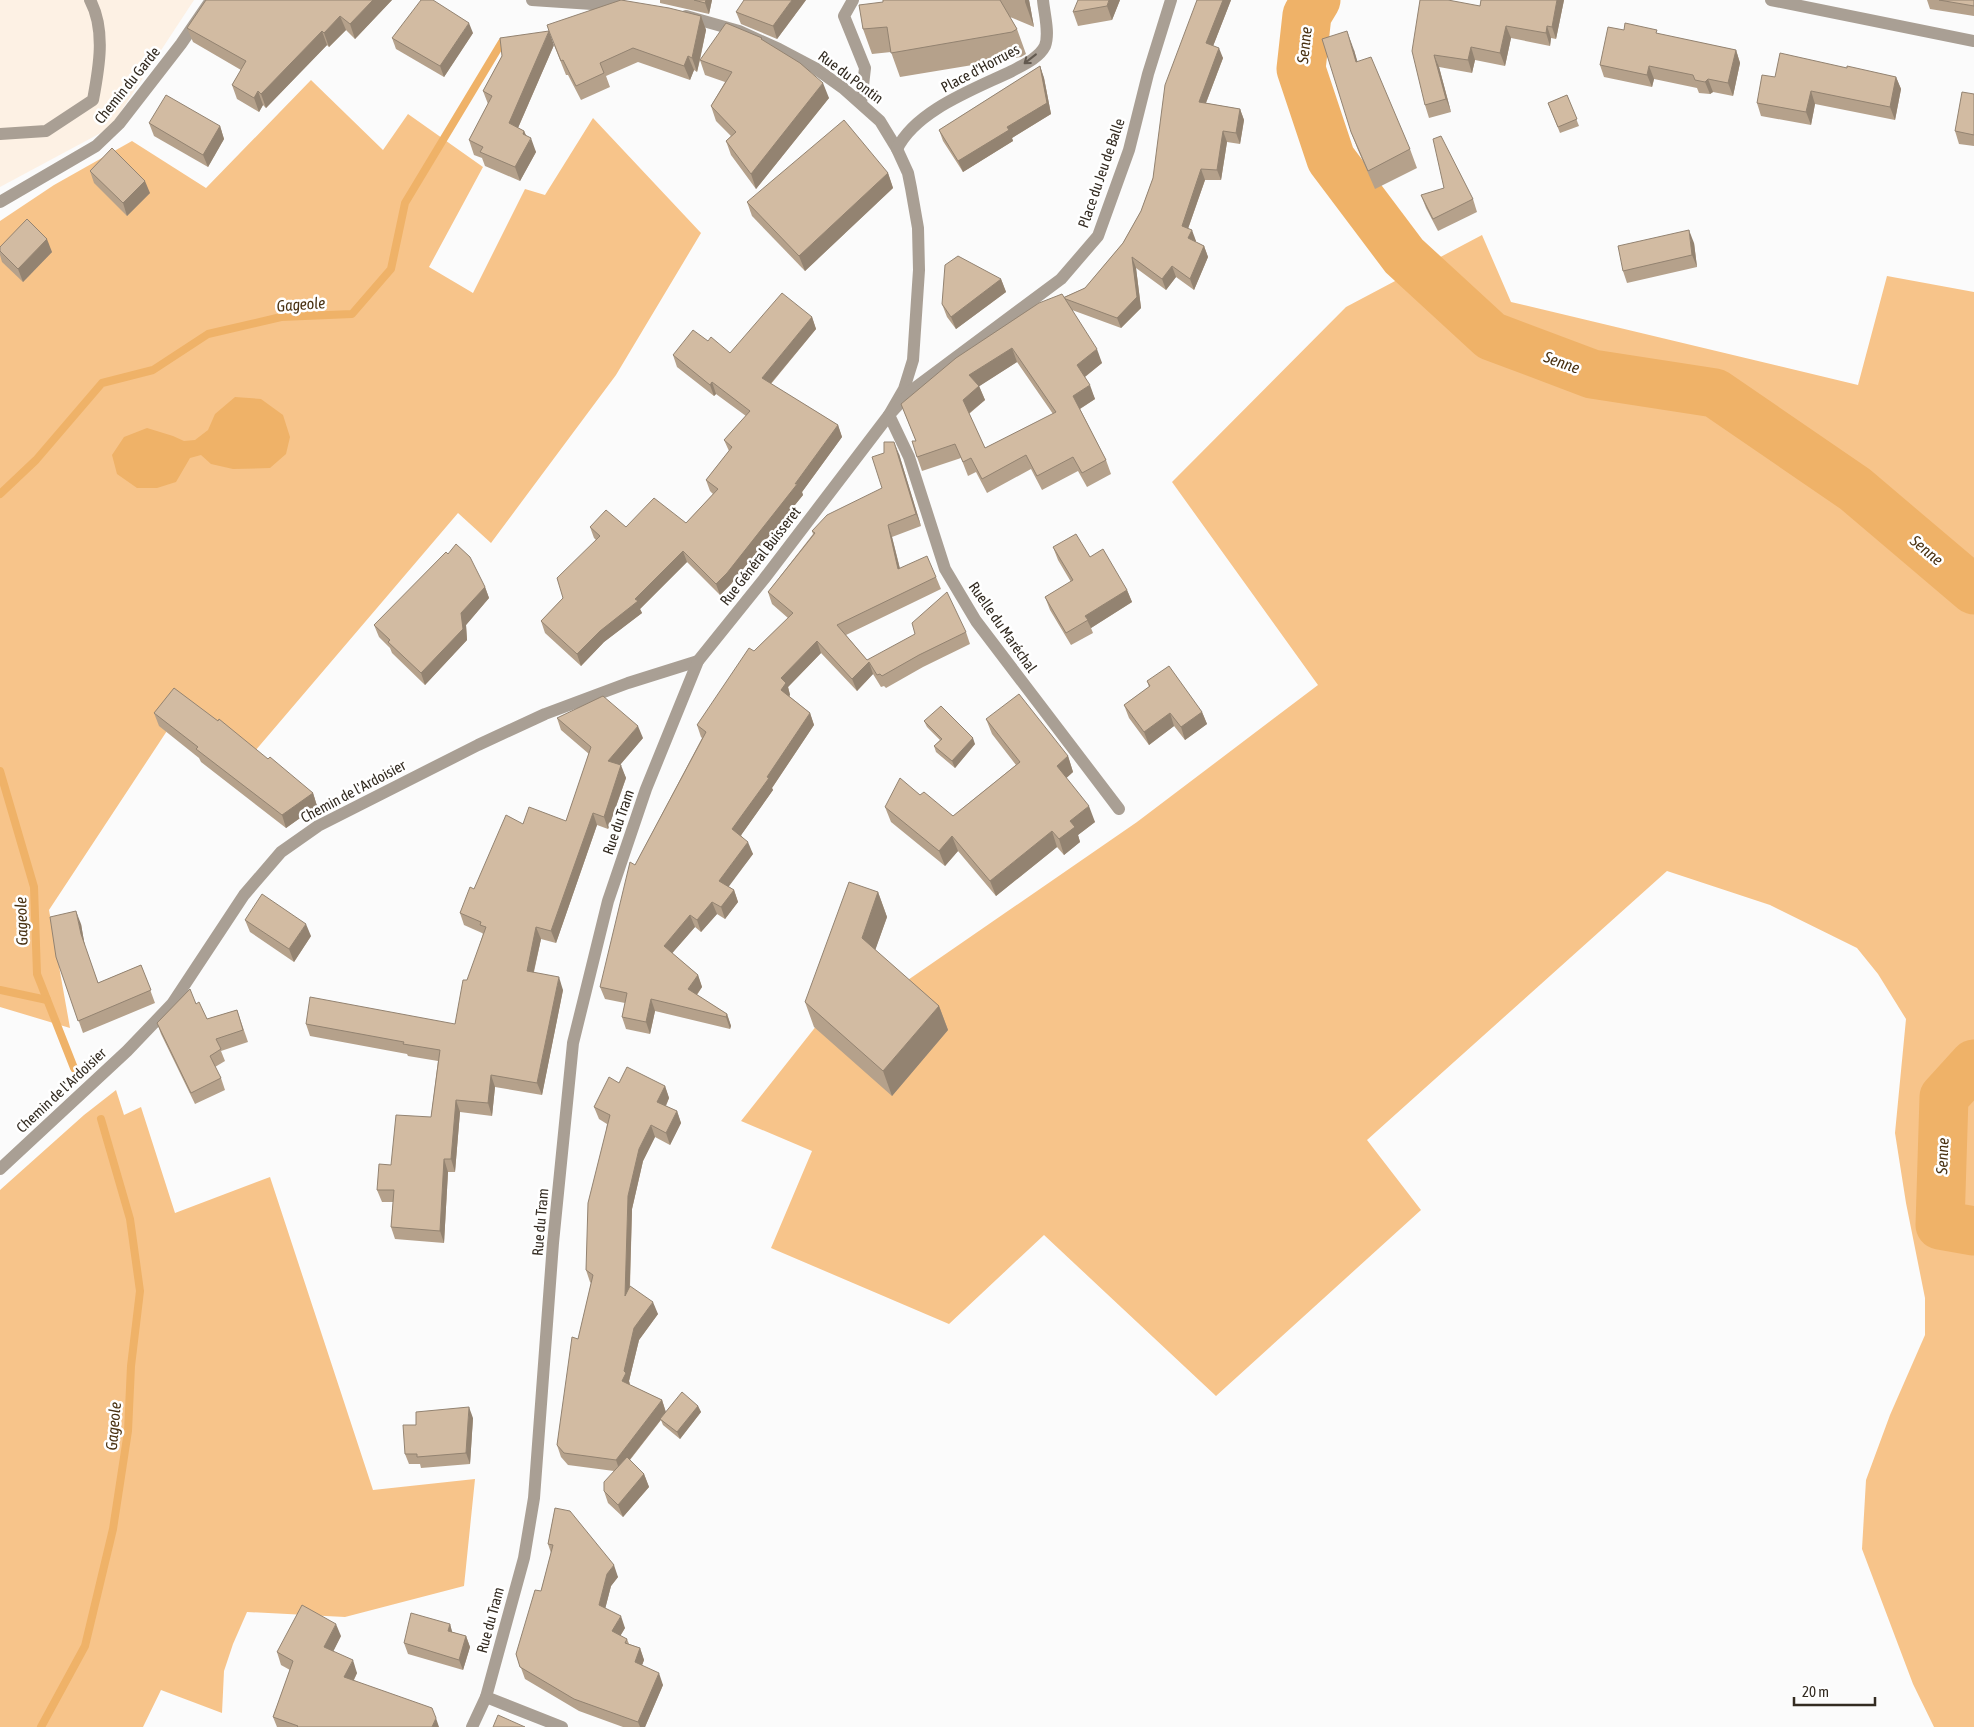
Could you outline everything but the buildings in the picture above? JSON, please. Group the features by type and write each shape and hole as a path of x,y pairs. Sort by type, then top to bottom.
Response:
{"street":[{"path":"0,134 46,131 92,100 100,58 96,11 90,0"},
{"name":"Chemin du Garde","path":"0,202 96,146 108,135 119,124 181,44 211,0"},
{"path":"532,0 635,7"},
{"path":"853,0 844,16 866,68 862,104"},
{"name":"Place d'Horrues","path":"897,149 901,140 918,122 938,108 1030,61 1045,46 1046,34 1043,0"},
{"name":"Place du Jeu de Balle","path":"889,415 912,390 1061,279 1098,236 1129,150 1148,74 1171,0"},
{"path":"1771,0 1974,41"},
{"name":"Rue du Pontin","path":"677,14 739,31 815,68 862,104 880,121 897,149 908,173 912,188 918,228 919,270 913,360 904,390 889,415"},
{"name":"Rue Général Buisseret","path":"672,726 698,661 764,579 889,415"},
{"name":"Ruelle du Maréchal","path":"889,415 909,457 945,569 976,621 1118,809"},
{"name":"Chemin de l'Ardoisier","path":"0,1169 127,1051 172,1004 244,895 282,852 318,826 486,741 545,714 628,683 698,661"},
{"name":"Rue du Tram","path":"472,1727 486,1697 524,1558 534,1498 554,1244 573,1043 608,901 646,789 672,726"},
{"path":"486,1697 562,1727"}],"shaded area":[{"path":"0,0 194,0 110,128 0,187"},
{"path":"311,80 383,150 408,114 483,167 429,267 473,293 525,189 545,195 593,118 701,233 616,375 491,543 458,513 255,751 188,699 49,910 70,1028 0,1007 0,221 54,185 132,141 206,188"},
{"path":"1482,235 1511,302 1858,385 1887,276 1974,292 1974,1727 1934,1727 1913,1684 1862,1549 1866,1480 1890,1415 1925,1335 1925,1298 1906,1203 1895,1133 1906,1019 1878,974 1857,948 1770,905 1667,871 1367,1140 1421,1210 1216,1396 1044,1235 949,1324 771,1248 812,1151 741,1121 874,953 905,982 1137,822 1318,685 1172,482 1346,307"},
{"path":"235,397 261,399 283,415 290,437 286,454 270,468 233,469 211,464 201,455 190,458 176,482 157,488 137,488 117,474 112,455 124,437 147,428 184,441 195,440 208,430 215,414"},
{"path":"116,1090 124,1115 141,1107 175,1213 270,1177 373,1490 475,1479 464,1586 345,1617 247,1612 224,1671 222,1713 161,1690 143,1727 0,1727 0,1190 84,1115"}],"waterway":[{"name":"Senne","path":"1316,0 1307,15 1301,69 1331,159 1404,256 1491,336 1592,374 1715,393 1855,489 1974,590"},
{"name":"Gageole","path":"0,494 36,460 102,383 153,370 208,334 281,317 352,314 391,269 405,203 502,42"},
{"name":"Gageole","path":"0,771 34,887 37,974 74,1068"},
{"path":"0,990 47,1000"},
{"name":"Senne","path":"1974,1064 1944,1097 1940,1225 1974,1231"},
{"name":"Gageole","path":"41,1727 85,1646 113,1529 128,1431 131,1366 140,1291 130,1219 101,1119"}]}
